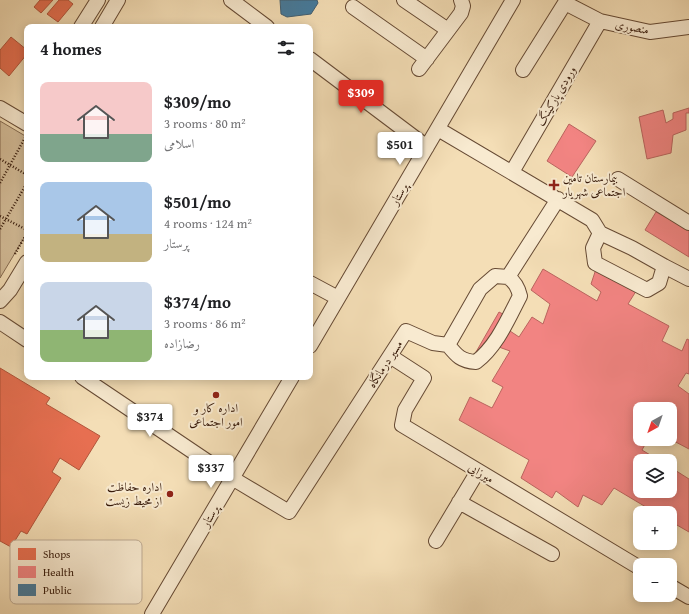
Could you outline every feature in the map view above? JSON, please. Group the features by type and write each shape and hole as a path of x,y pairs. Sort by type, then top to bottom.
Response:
{"street":[{"path":"83,24 98,0"},
{"path":"104,24 118,0"},
{"path":"231,0 263,24"},
{"path":"404,0 448,30"},
{"path":"352,7 423,64 462,13 463,6 461,0"},
{"name":"پرستار","path":"313,341 513,0"},
{"path":"523,70 566,1"},
{"name":"منصوری","path":"566,1 600,21 650,32 689,27"},
{"name":"ورودی پارکینگ","path":"512,172 600,21"},
{"path":"313,61 427,147"},
{"path":"0,108 24,118"},
{"path":"438,129 592,220 600,233 689,278"},
{"path":"618,180 689,222"},
{"path":"508,277 558,199"},
{"path":"600,233 593,248 595,263 647,290 659,284 664,266"},
{"path":"0,301 10,290 24,267"},
{"path":"495,276 508,277 514,281 520,296 493,346 476,362 469,362 460,358 448,345 480,289 495,276"},
{"path":"313,285 338,298"},
{"path":"0,322 24,338"},
{"name":"مسیر درمانگاه","path":"232,478 289,512 406,331 433,343 448,345"},
{"name":"میرزایی","path":"390,356 424,378 405,410 402,425 633,564"},
{"path":"86,380 232,478"},
{"name":"پرستار","path":"152,614 290,380"},
{"path":"436,541 478,471"},
{"path":"459,502 552,554"},
{"path":"677,590 689,597"}],"path":[{"path":"0,183 24,139"},
{"path":"0,159 24,173"},
{"path":"0,229 24,188"},
{"path":"0,216 24,228"}],"shaded area":[{"path":"0,121 24,135 24,238 0,278"}],"building: Shops":[{"path":"40,0 53,0 41,13 34,7"},
{"path":"59,0 68,0 73,4 58,22 47,14"},
{"path":"11,37 24,48 24,58 9,76 0,68 0,50"},
{"path":"0,368 50,398 46,404 100,436 79,470 60,458 52,472 61,478 27,534 21,531 15,540 10,540 10,546 0,541"}],"building: Health":[{"path":"689,108 689,113 686,113 686,130 673,135 671,153 647,159 639,117 663,110 666,123 673,119 673,113"},
{"path":"569,124 596,141 572,177 547,161"},
{"path":"656,212 689,230 689,257 645,230"},
{"path":"597,266 638,288 628,304 669,326 662,341 682,351 687,339 689,340 689,374 686,373 678,386 689,394 689,449 677,443 677,402 633,402 633,446 644,446 642,450 649,454 633,454 633,498 677,498 677,471 689,479 689,532 677,525 677,506 644,506 614,488 602,505 583,495 578,507 556,491 552,498 521,478 529,460 459,420 470,397 492,408 503,387 492,381 510,351 496,346 490,359 476,352 499,312 514,320 510,331 519,337 532,317 543,324 550,304 531,290 543,269 597,301 601,292 591,284"}],"building: Public":[{"path":"280,0 317,0 318,3 311,14 287,17 281,14"}],"place":[{"name":"بیمارستان تامین اجتماعی شهریار","path":"554,185"},
{"name":"اداره کار و امور اجتماعی","path":"216,395"},
{"name":"اداره حفاظت از محیط زیست","path":"170,494"}]}
